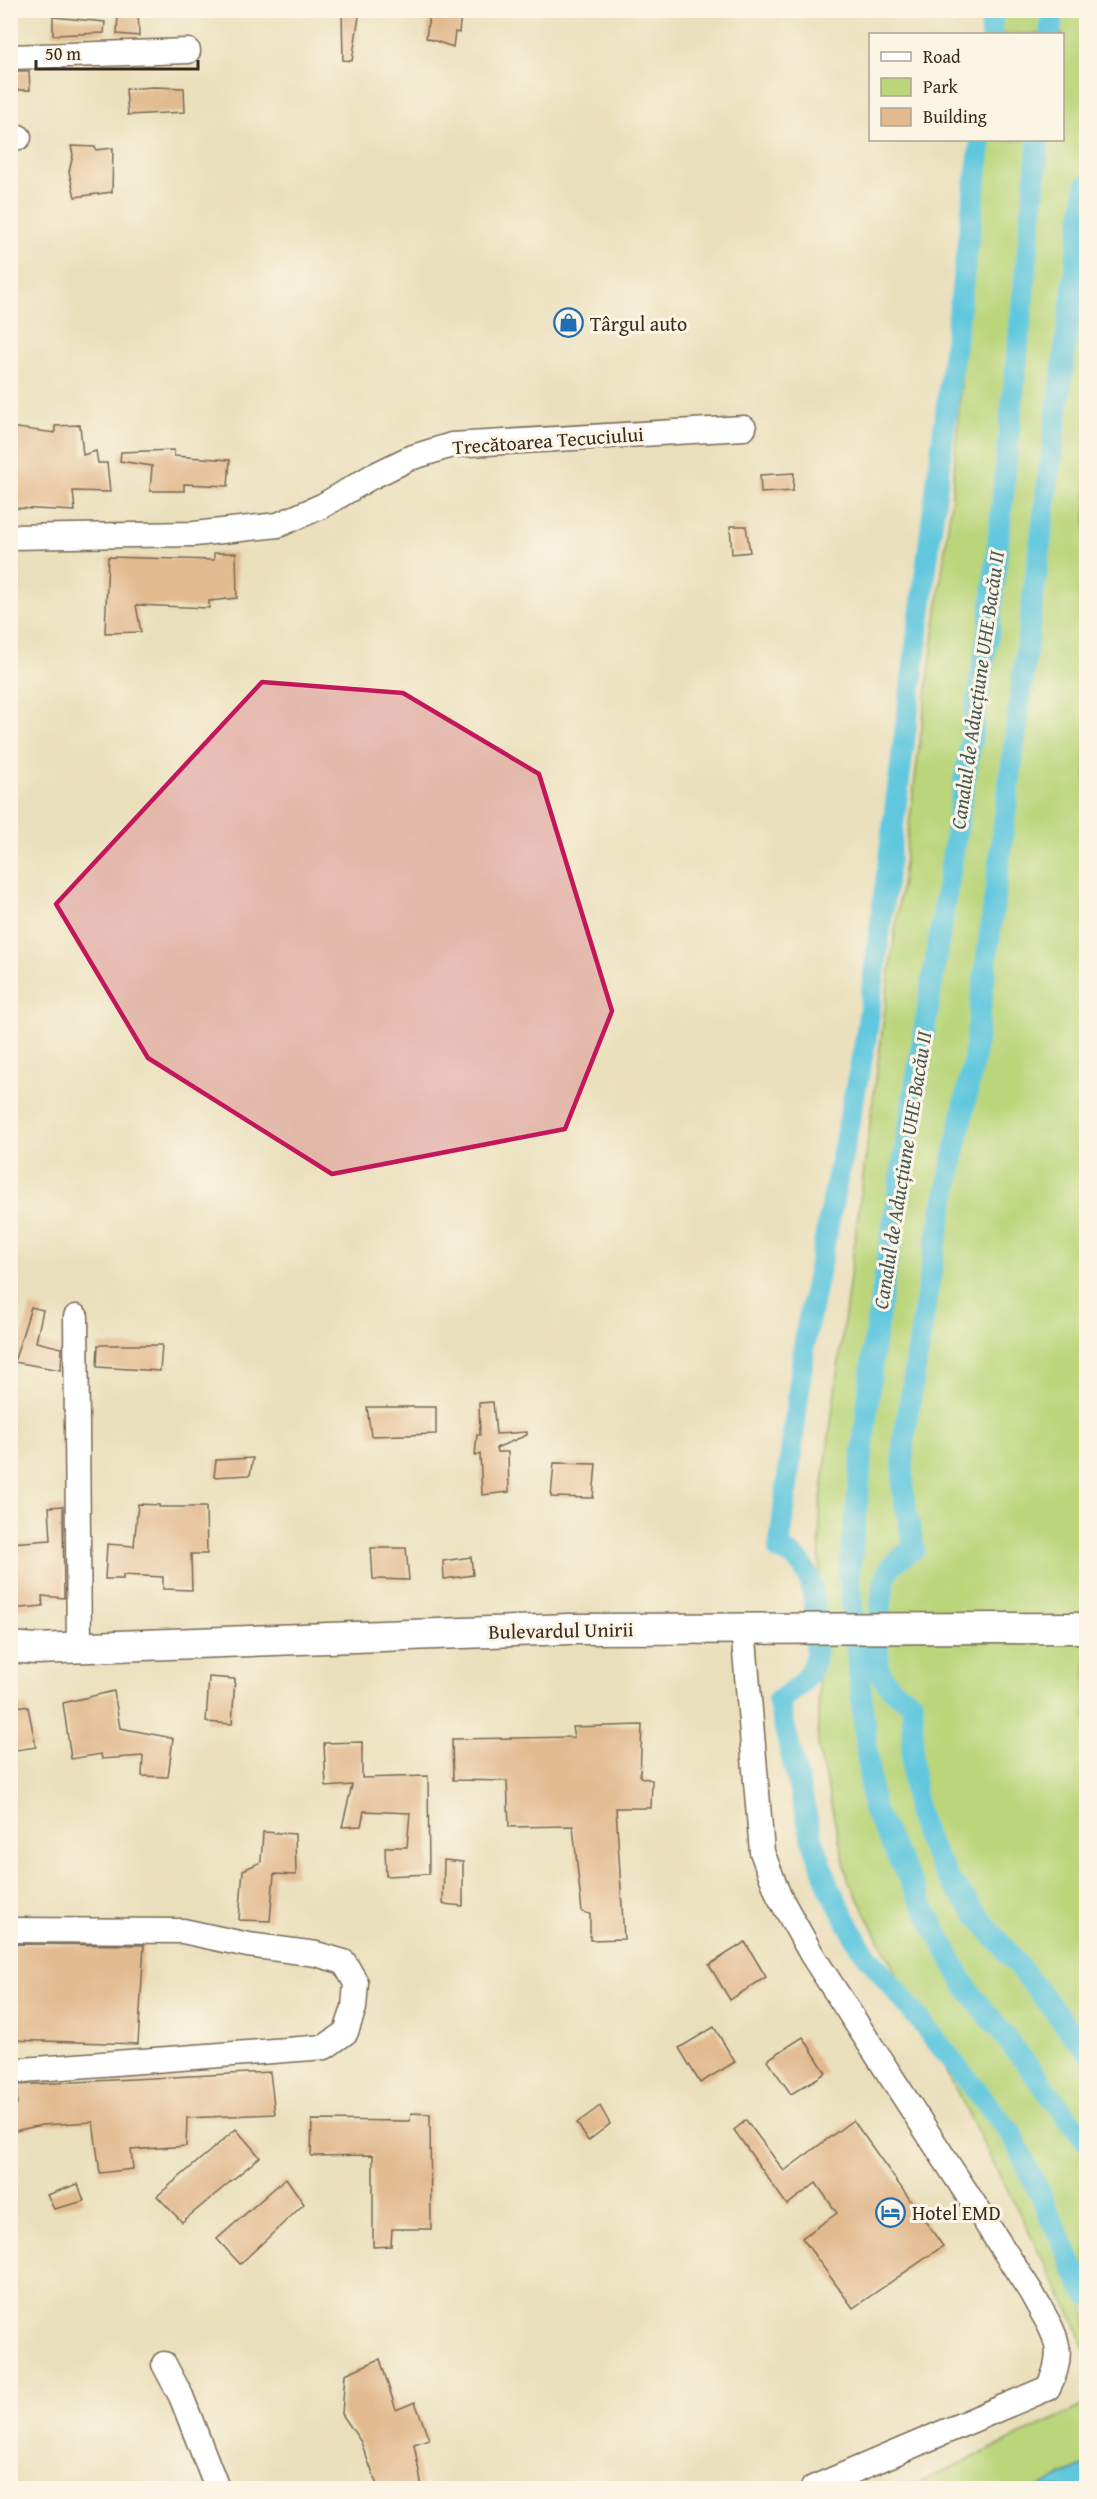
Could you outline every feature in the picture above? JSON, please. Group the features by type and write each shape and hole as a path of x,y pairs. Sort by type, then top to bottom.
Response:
{"main road":[{"name":"Bulevardul Unirii","path":"19,1652 79,1647 557,1629 1086,1628"}],"street":[{"path":"10,57 188,51"},
{"name":"Trecătoarea Tecuciului","path":"10,537 194,534 278,525 322,506 371,477 410,458 452,445 744,428"},
{"path":"76,1317 79,1647"},
{"path":"743,1628 762,1852 779,1896 819,1964 1031,2292 1059,2345 1058,2369 1048,2388 813,2488"},
{"path":"10,1930 183,1931 248,1945 316,1954 344,1962 356,1983 354,2008 346,2032 325,2047 10,2071"},
{"path":"164,2364 182,2396 217,2488"}],"highlighted area":[{"path":"262,682 403,693 539,774 612,1011 565,1129 332,1174 148,1058 56,904"}],"green space":[{"path":"990,11 1086,11 1086,2353 1076,2324 848,1879 818,1747 820,1506 952,496 980,141 1064,141 1064,33 988,33"},
{"path":"1086,2404 1086,2488 909,2488"}],"water":[{"path":"1086,2464 1086,2488 1038,2488"}],"building":[{"path":"118,10 138,10 139,36 117,34"},
{"path":"342,10 360,10 352,61 343,60"},
{"path":"430,10 461,10 459,33 455,32 453,47 426,38"},
{"path":"53,17 105,22 104,33 53,35"},
{"path":"10,71 29,71 30,90 10,90"},
{"path":"184,88 185,112 128,115 126,89"},
{"path":"71,146 95,147 96,150 113,148 112,192 75,197 69,172 73,155"},
{"path":"80,425 83,455 96,451 98,463 107,463 110,492 73,491 75,511 15,508 14,499 10,501 10,427 55,433 55,426"},
{"path":"174,450 174,456 230,460 228,486 184,484 184,491 150,491 152,466 120,461 121,452"},
{"path":"794,473 793,491 761,493 760,475"},
{"path":"730,526 746,526 750,552 732,554"},
{"path":"214,553 236,553 237,598 209,601 209,608 136,605 141,632 105,633 108,557 214,560"},
{"path":"31,1307 43,1310 36,1342 62,1348 61,1370 14,1362"},
{"path":"98,1345 162,1345 160,1371 97,1367"},
{"path":"493,1402 496,1434 527,1432 527,1435 496,1448 497,1452 508,1452 509,1492 482,1495 480,1454 475,1456 477,1435 480,1435 479,1403"},
{"path":"367,1407 436,1407 436,1434 371,1436"},
{"path":"253,1458 250,1475 214,1477 216,1460"},
{"path":"554,1463 596,1464 593,1498 551,1497"},
{"path":"138,1504 159,1505 159,1507 206,1507 207,1554 191,1554 192,1590 163,1589 163,1577 123,1575 123,1579 105,1579 107,1544 134,1546"},
{"path":"63,1506 64,1598 42,1596 43,1606 10,1609 10,1543 51,1540 49,1507"},
{"path":"371,1548 406,1548 409,1580 373,1579"},
{"path":"471,1557 473,1575 444,1579 443,1561"},
{"path":"209,1677 235,1679 232,1724 206,1722"},
{"path":"114,1691 120,1728 173,1738 168,1777 142,1776 143,1756 102,1759 101,1754 71,1759 63,1703"},
{"path":"10,1705 28,1707 36,1747 10,1751"},
{"path":"642,1725 640,1777 652,1780 651,1808 616,1808 624,1939 590,1940 590,1914 582,1912 573,1826 509,1827 507,1781 453,1780 452,1739 574,1737 572,1727"},
{"path":"362,1742 362,1778 428,1776 429,1874 386,1876 385,1847 407,1847 410,1813 364,1811 361,1826 342,1827 352,1785 326,1787 324,1743"},
{"path":"263,1832 295,1834 296,1875 274,1874 270,1921 239,1920 243,1870 261,1862"},
{"path":"444,1860 463,1862 463,1906 443,1904"},
{"path":"745,1942 766,1977 730,2000 709,1965"},
{"path":"10,1944 144,1945 138,2044 10,2040"},
{"path":"714,2027 735,2062 700,2083 679,2048"},
{"path":"803,2037 826,2073 791,2094 767,2060"},
{"path":"270,2072 275,2114 187,2118 186,2146 131,2150 133,2169 100,2173 93,2122 42,2125 10,2132 10,2107 17,2105 17,2085"},
{"path":"600,2106 610,2124 588,2141 577,2123"},
{"path":"411,2113 430,2114 431,2229 392,2229 391,2246 373,2247 373,2155 311,2156 312,2120 410,2121"},
{"path":"746,2120 784,2171 853,2120 943,2246 853,2308 802,2238 837,2213 816,2183 787,2205 734,2130"},
{"path":"236,2129 260,2157 182,2222 157,2196"},
{"path":"286,2178 304,2204 240,2264 217,2239"},
{"path":"78,2184 84,2201 54,2209 47,2195"},
{"path":"380,2359 396,2410 415,2402 429,2439 414,2444 422,2488 378,2488 361,2442 342,2414 345,2374"}],"waterway":[{"path":"991,33 993,10"},
{"name":"Canalul de Aducțiune UHE Bacău II","path":"1050,33 1053,10"},
{"path":"981,141 866,1038 806,1333 779,1550 793,1556 803,1566 809,1578 815,1608 816,1653 811,1669 803,1681 792,1692 778,1700 811,1835 830,1889 859,1945 1013,2136 1086,2294"},
{"name":"Canalul de Aducțiune UHE Bacău II","path":"1039,141 990,622 874,1344 849,1577 873,1809 964,1984 1086,2141"},
{"path":"1086,186 974,1058 934,1252 903,1444 903,1493 914,1549 894,1563 886,1576 878,1646 879,1666 883,1678 896,1692 913,1703 912,1758 915,1800 931,1849 950,1881 1086,2050"}],"place":[{"name":"Târgul auto","path":"569,323"},
{"name":"Hotel EMD","path":"891,2212"}]}
